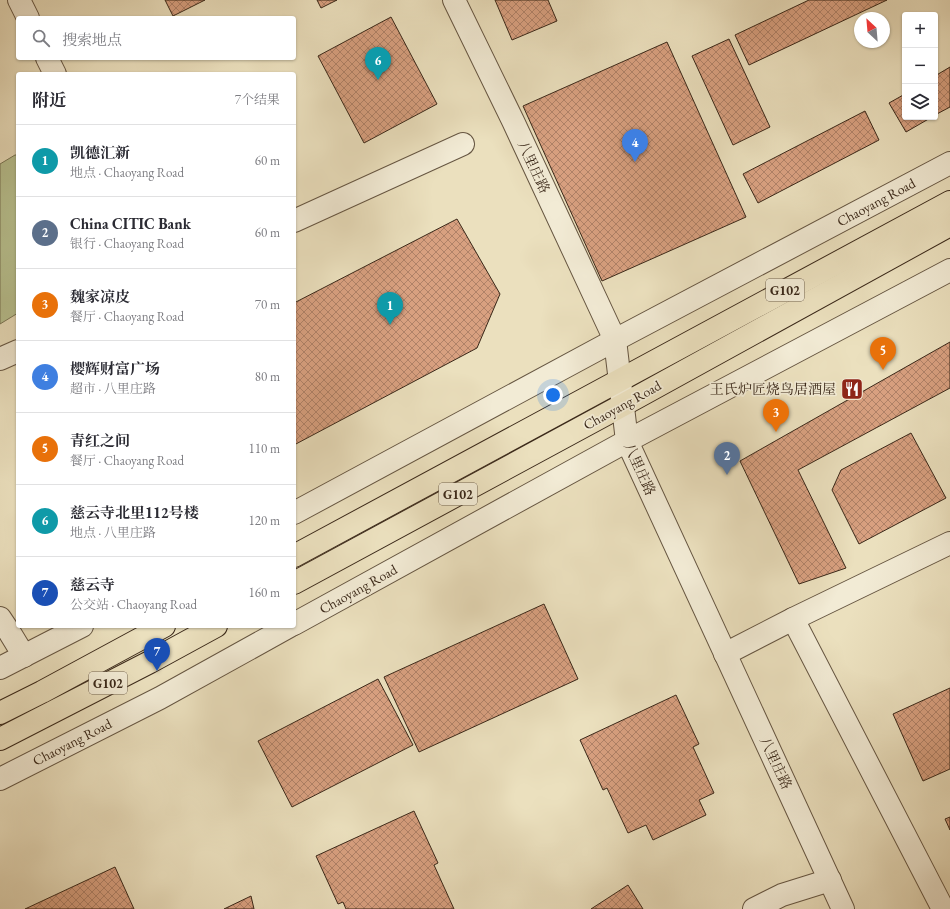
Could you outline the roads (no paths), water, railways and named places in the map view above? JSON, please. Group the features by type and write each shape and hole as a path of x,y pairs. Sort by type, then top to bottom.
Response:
{"highway":[{"name":"Chaoyang Road","path":"296,555 950,202"},
{"name":"Chaoyang Road","path":"296,582 623,405 950,225"},
{"name":"G102","path":"0,713 160,628"},
{"name":"G102","path":"0,739 150,662 212,628"}],"street":[{"path":"19,0 27,16"},
{"name":"八里庄路","path":"454,0 513,121 615,340 627,441 843,909"},
{"path":"48,60 54,72"},
{"path":"296,220 463,144"},
{"name":"Chaoyang Road","path":"296,512 615,340 950,163"},
{"name":"Chaoyang Road","path":"296,623 627,441 950,270"},
{"path":"0,359 16,352"},
{"path":"725,654 793,619 950,543"},
{"path":"0,618 24,656"},
{"path":"793,619 943,909"},
{"path":"0,668 78,628"},
{"name":"Chaoyang Road","path":"0,778 160,698 286,628"},
{"path":"754,909 782,895 830,880"}],"place":[{"name":"慈云寺北里112号楼","path":"378,80"},
{"name":"樱辉财富广场","path":"635,162"},
{"name":"凯德汇新","path":"390,325"},
{"name":"青红之间","path":"883,370"},
{"name":"王氏炉匠烧鸟居酒屋","path":"852,389"},
{"name":"魏家凉皮","path":"776,432"},
{"name":"China CITIC Bank","path":"727,475"},
{"name":"慈云寺","path":"157,671"}]}
